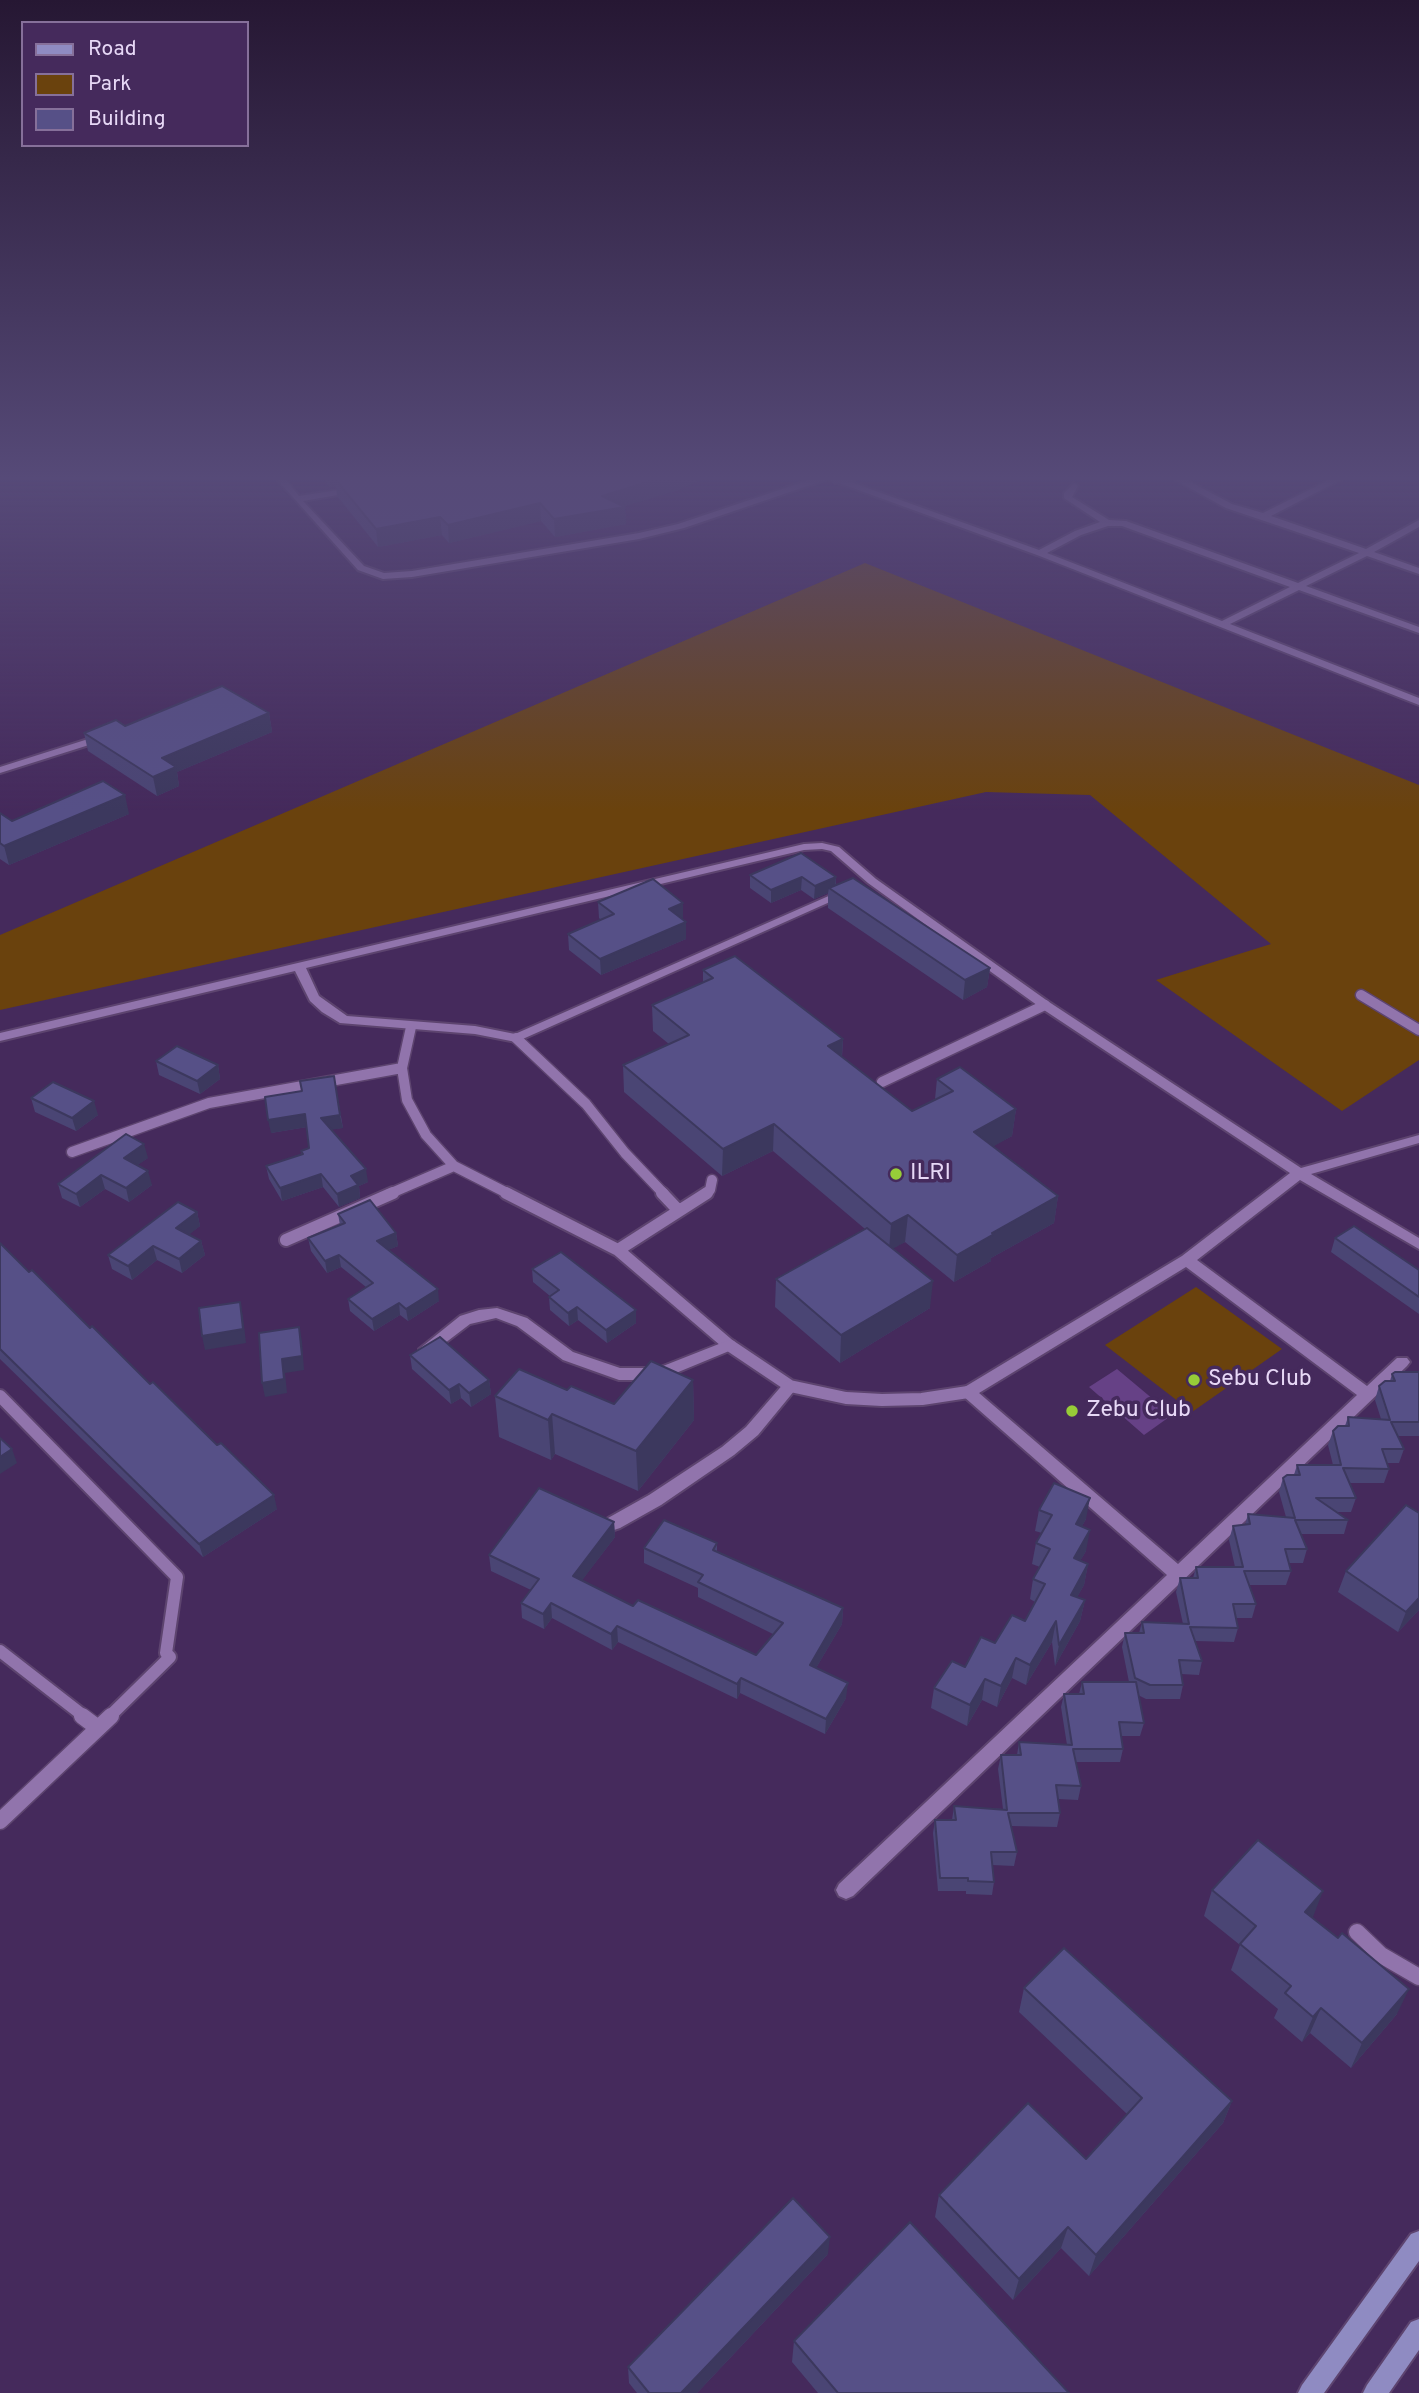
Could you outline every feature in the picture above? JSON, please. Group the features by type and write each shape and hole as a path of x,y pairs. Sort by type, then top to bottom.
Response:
{"main road":[{"path":"1310,2393 1419,2242"},
{"path":"1375,2393 1419,2330"}],"street":[{"path":"1129,588 1419,702"},
{"path":"1223,624 1298,588"},
{"path":"1301,588 1419,630"},
{"path":"0,770 117,733"},
{"path":"0,1037 804,847 822,846 835,849 872,881 1045,1005 1217,1122 1419,1244"},
{"path":"299,967 314,998 344,1020 475,1030 516,1038 872,881"},
{"path":"1179,1575 968,1392 1187,1260 1299,1173 1419,1139"},
{"path":"1187,1260 1366,1394"},
{"path":"418,1356 465,1320 497,1313 522,1322 568,1356 619,1374 659,1374 729,1345"},
{"path":"846,1890 1402,1362"},
{"path":"614,1524 728,1451 752,1432 790,1386"}],"lane":[{"path":"1361,995 1419,1030"},
{"path":"882,1082 1045,1005"},
{"path":"411,1027 402,1068 407,1100 426,1135 454,1166 618,1250 729,1345 790,1386 846,1398 882,1400 922,1399 968,1392"},
{"path":"516,1038 586,1104 625,1153 679,1211"},
{"path":"72,1152 209,1103 402,1068"},
{"path":"286,1240 454,1166"},
{"path":"618,1250 704,1195 710,1189 712,1180"},
{"path":"0,1396 177,1577 166,1653 170,1657 0,1821"},
{"path":"0,1651 98,1728"},
{"path":"1357,1932 1381,1955 1419,1977"}],"green space":[{"path":"808,588 927,588 1419,785 1419,1060 1342,1111 1156,980 1271,944 1090,795 986,792 0,1010 0,935"},
{"name":"Sebu Club","path":"1196,1287 1282,1349 1192,1412 1105,1345"}],"shaded area":[{"path":"1117,1369 1172,1415 1144,1435 1089,1387"}],"building":[{"path":"222,686 269,713 162,758 176,767 153,777 84,733 116,720 125,726"},
{"path":"103,781 125,795 4,846 0,843 0,813 12,821"},
{"path":"801,853 836,877 815,886 802,877 771,890 750,875"},
{"path":"853,878 990,968 965,980 829,888"},
{"path":"653,879 683,903 669,909 686,922 600,959 568,934 614,914 598,902"},
{"name":"ILRI","path":"735,956 843,1039 828,1046 912,1111 953,1091 937,1079 960,1067 1016,1109 974,1132 1058,1196 957,1255 908,1215 891,1224 774,1124 723,1149 623,1065 689,1035 652,1005 713,978 703,970"},
{"path":"177,1046 218,1065 197,1081 156,1061"},
{"path":"334,1076 340,1115 321,1118 366,1169 351,1176 358,1185 337,1194 321,1174 280,1188 266,1166 303,1154 301,1151 309,1148 305,1114 268,1120 265,1097 302,1091 300,1081"},
{"path":"53,1082 94,1101 72,1118 31,1098"},
{"path":"126,1134 144,1144 124,1158 148,1171 126,1188 101,1175 76,1194 58,1184"},
{"path":"370,1200 396,1233 377,1241 438,1289 406,1309 399,1303 372,1319 348,1299 373,1283 339,1255 325,1261 308,1238 345,1223 338,1214"},
{"path":"178,1202 197,1212 176,1228 201,1241 179,1259 153,1246 128,1266 108,1255"},
{"path":"1354,1226 1419,1270 1419,1297 1335,1238"},
{"path":"867,1228 933,1281 841,1335 776,1279"},
{"path":"0,1243 29,1272 32,1270 90,1328 92,1326 150,1384 153,1382 217,1445 221,1443 274,1495 199,1544 0,1349"},
{"path":"561,1252 636,1310 606,1330 577,1307 568,1313 549,1297 559,1290 532,1269"},
{"path":"240,1302 243,1329 202,1336 199,1308"},
{"path":"299,1327 302,1356 282,1359 284,1379 262,1383 259,1333"},
{"path":"440,1337 489,1380 469,1393 459,1384 449,1390 410,1355"},
{"path":"651,1361 693,1380 636,1451 552,1414 548,1420 495,1396 519,1369 567,1390 571,1386 614,1404"},
{"path":"1419,1372 1419,1422 1391,1422 1404,1449 1382,1449 1389,1469 1343,1468 1356,1498 1316,1498 1348,1520 1295,1520 1307,1549 1285,1549 1291,1571 1244,1571 1256,1604 1233,1604 1238,1628 1190,1627 1202,1661 1179,1660 1183,1685 1150,1685 1135,1678 1125,1633 1144,1633 1142,1622 1189,1624 1180,1578 1198,1578 1196,1567 1243,1567 1233,1526 1250,1524 1248,1514 1295,1518 1283,1478 1287,1475 1300,1475 1297,1465 1341,1465 1333,1431 1338,1426 1349,1426 1348,1417 1390,1420 1379,1386 1385,1381 1395,1381 1392,1374"},
{"path":"0,1438 12,1449 0,1457"},
{"path":"1054,1483 1090,1498 1076,1524 1090,1530 1074,1558 1088,1564 1071,1595 1085,1600 1059,1645 1056,1621 1030,1665 1016,1658 1001,1686 985,1679 970,1705 934,1688 952,1661 965,1667 981,1637 995,1643 1012,1615 1025,1621 1045,1584 1033,1579 1050,1549 1036,1543 1052,1515 1039,1510"},
{"path":"539,1488 614,1522 573,1576 633,1606 638,1600 756,1655 783,1623 698,1582 703,1575 644,1548 664,1520 717,1543 713,1550 843,1608 810,1665 848,1683 826,1719 741,1678 737,1684 617,1626 611,1634 551,1603 543,1614 521,1603 539,1579 489,1555"},
{"path":"1406,1505 1419,1513 1419,1598 1406,1612 1346,1571"},
{"path":"1082,1682 1136,1682 1144,1723 1119,1722 1123,1749 1073,1749 1081,1786 1056,1785 1060,1813 1008,1813 1017,1852 991,1852 994,1882 940,1878 935,1820 956,1820 954,1806 1007,1810 1001,1755 1021,1755 1019,1742 1072,1745 1064,1694 1084,1694"},
{"path":"1258,1840 1323,1891 1305,1912 1338,1938 1342,1933 1409,1989 1362,2043 1321,2008 1313,2017 1285,1993 1291,1986 1240,1944 1256,1926 1212,1890"},
{"path":"1064,1948 1232,2101 1096,2255 1068,2227 1019,2279 939,2195 1028,2103 1086,2159 1142,2098 1024,1988"},
{"path":"793,2198 830,2237 681,2393 649,2393 628,2367"},
{"path":"910,2222 1069,2393 838,2393 794,2341"}],"place":[{"name":"ILRI","path":"896,1174"},
{"name":"Sebu Club","path":"1194,1380"},
{"name":"Zebu Club","path":"1072,1411"}]}
